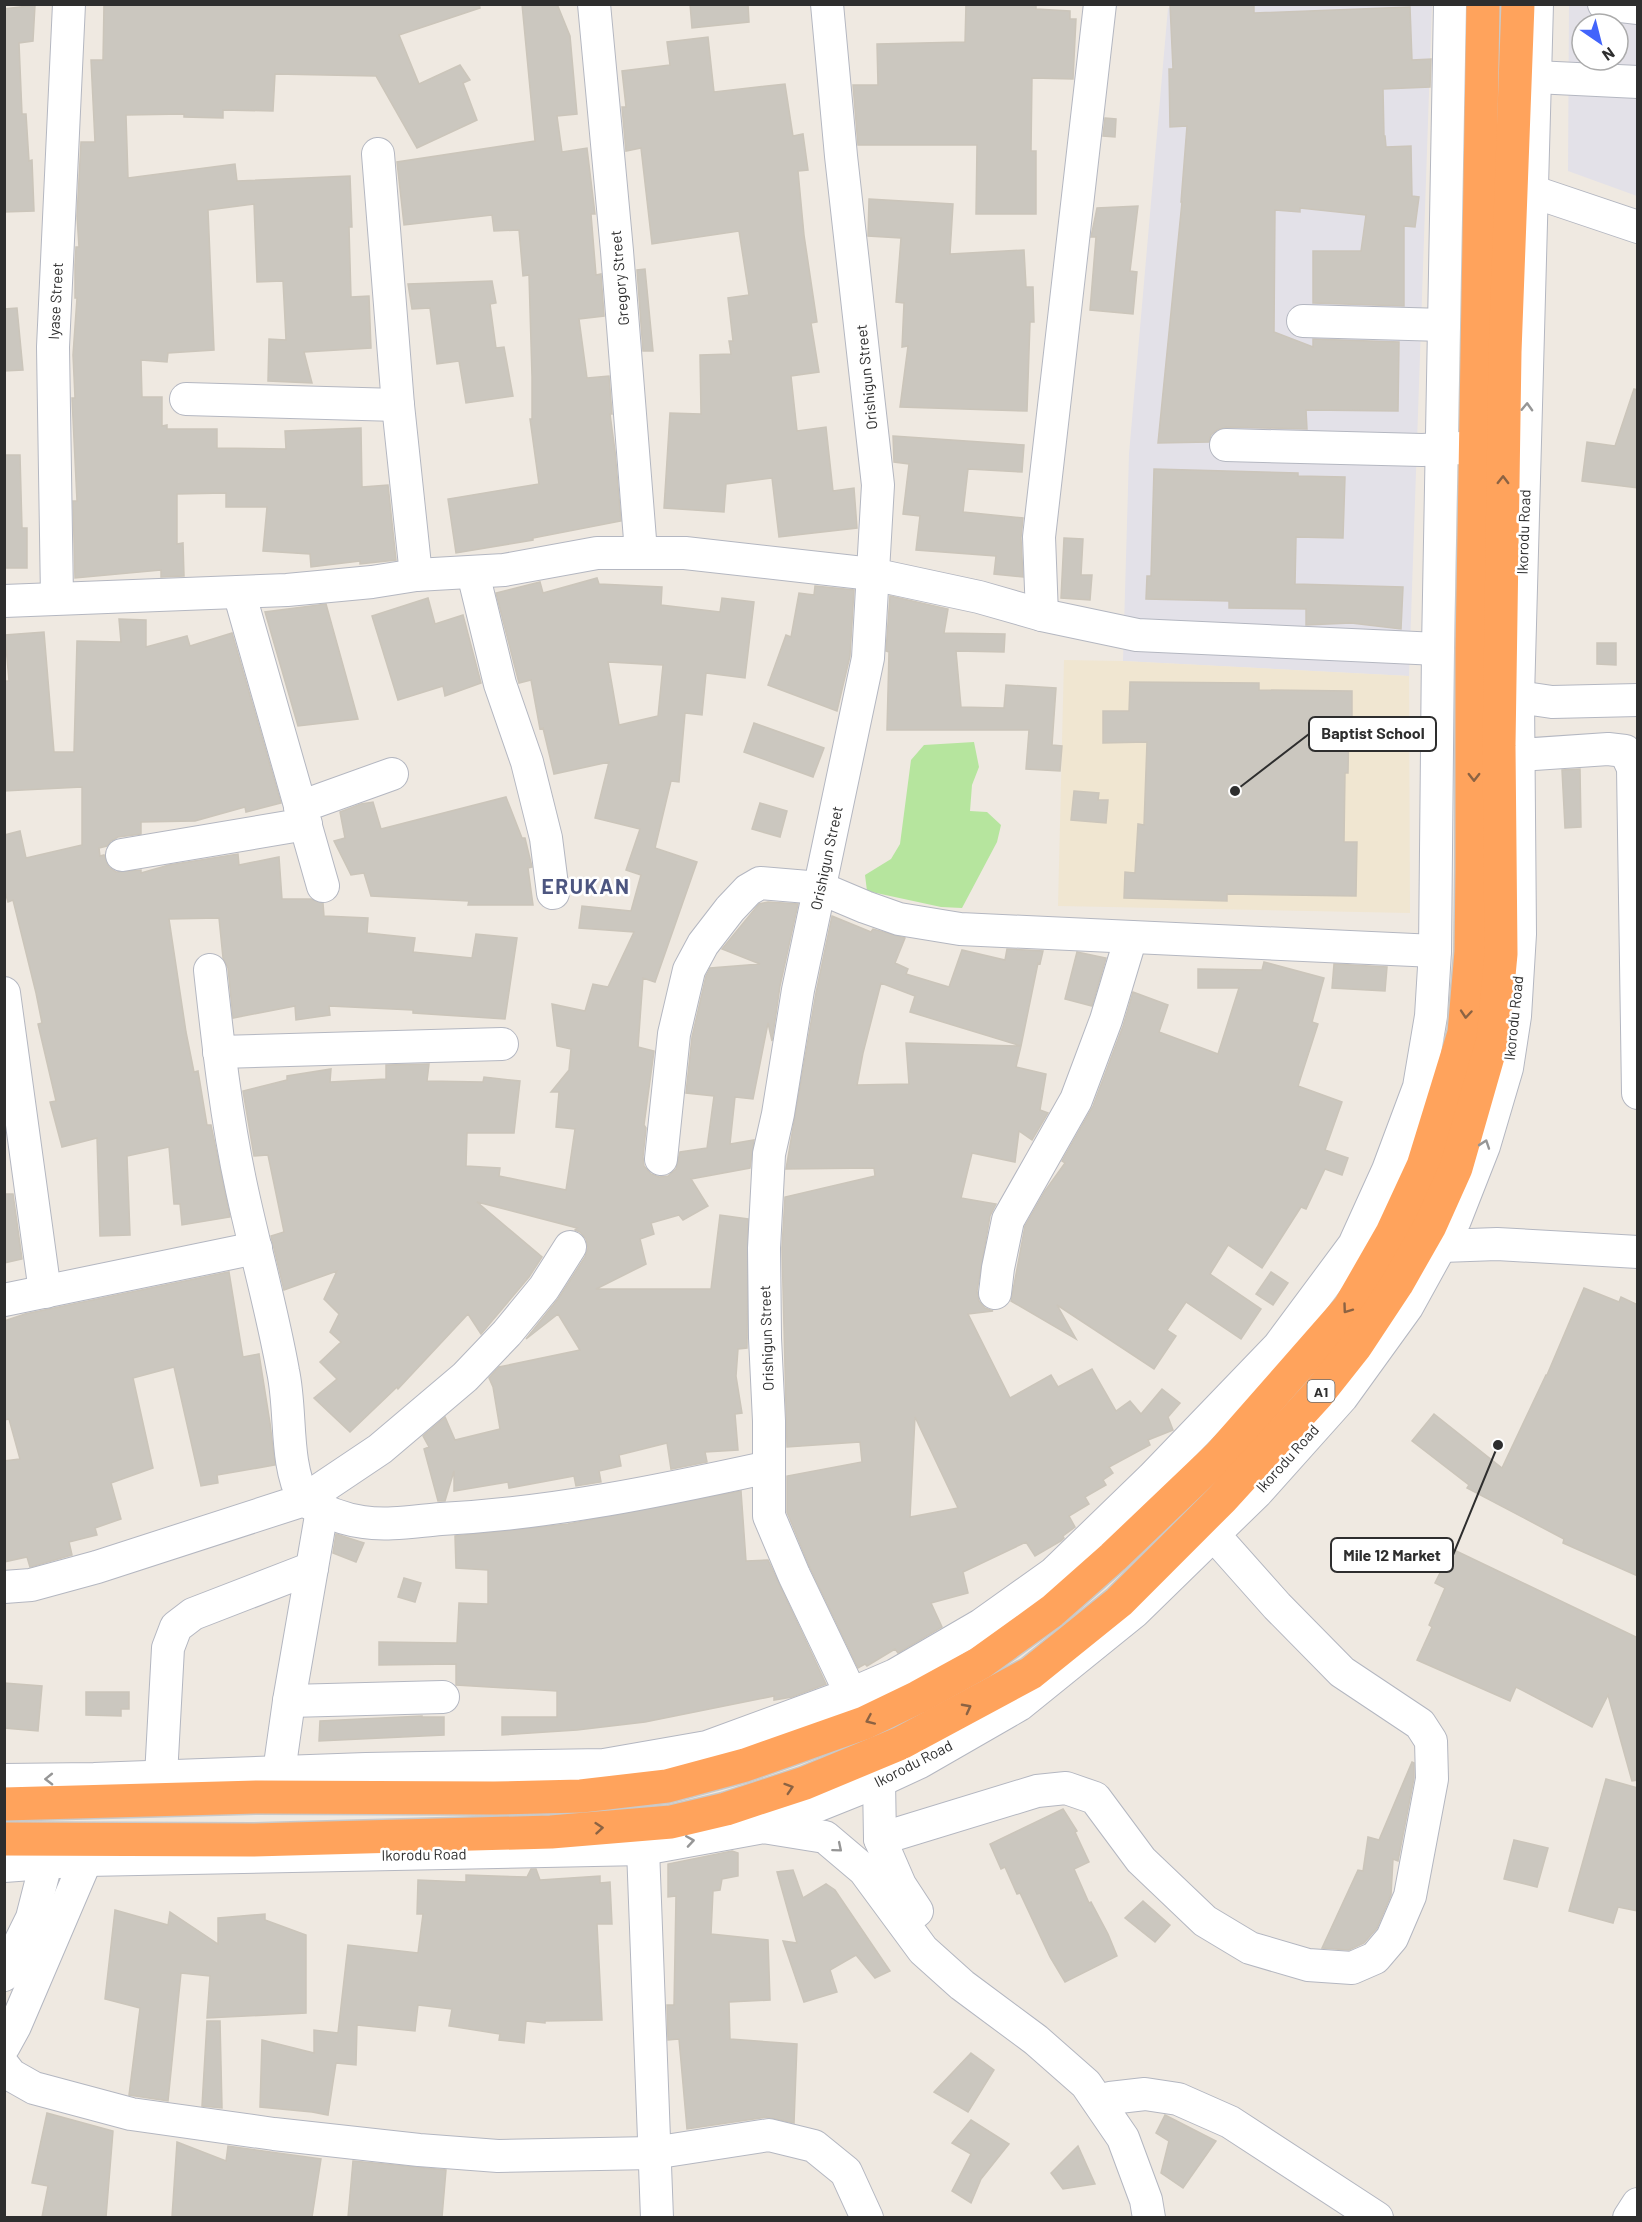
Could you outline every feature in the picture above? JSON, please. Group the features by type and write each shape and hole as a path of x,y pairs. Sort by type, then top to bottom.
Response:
{"highway":[{"name":"A1","path":"20,1804 257,1797 559,1796 667,1786 745,1765 864,1723 980,1663 1052,1611 1113,1557 1220,1455 1349,1308 1392,1233 1424,1166 1464,1033 1471,952 1474,776 1472,650 1459,449 1483,4"},
{"name":"Ikorodu Road","path":"4,1839 42,1851 252,1840 551,1832 671,1822 726,1809 805,1783 901,1743 1031,1672 1119,1602 1258,1460 1318,1394 1356,1346 1403,1274 1430,1226 1456,1168 1492,1039 1501,954 1499,746 1505,376 1529,62 1518,4"},
{"path":"94,1779 257,1797"},
{"path":"86,1860 252,1840"}],"street":[{"name":"Iyase Street","path":"57,598 53,347 69,4"},
{"name":"Gregory Street","path":"594,4 617,251 641,552"},
{"name":"Orishigun Street","path":"827,4 841,156 878,485 868,658 798,990 778,1114 769,1154 766,1187 765,1338 769,1421 769,1516 794,1575 851,1694"},
{"path":"1042,615 1039,537 1100,4"},
{"path":"4,1780 604,1765 707,1747 851,1694 895,1675 971,1630 1054,1573 1152,1478 1279,1346 1354,1245 1388,1170 1419,1087 1431,1016 1436,951 1438,649 1459,449 1444,325 1450,4"},
{"path":"94,1779 207,1782 597,1776 679,1766 817,1720 941,1665 1021,1616 1092,1555 1200,1449 1294,1345 1355,1262 1398,1177 1426,1105 1441,1041 1448,977 1467,4"},
{"name":"Ikorodu Road","path":"4,1866 42,1851 86,1860 643,1849 764,1827 920,1762 1019,1705 1134,1612 1257,1492 1342,1396 1407,1307 1455,1220 1484,1146 1507,1068 1515,1016 1520,934 1518,697 1531,191 1529,62 1537,4"},
{"path":"1604,4 1638,8"},
{"path":"1529,62 1638,82"},
{"path":"378,154 398,405 416,574"},
{"path":"1531,191 1638,227"},
{"path":"1303,321 1444,325"},
{"path":"186,399 398,405"},
{"path":"1227,445 1459,449"},
{"path":"4,601 287,590 372,582 416,574 504,570 597,554 685,553 872,574 979,597 1042,615 1137,634 1438,649"},
{"path":"473,573 500,684 527,762 546,838 553,893"},
{"path":"239,592 323,886"},
{"path":"1518,697 1552,702 1638,700"},
{"path":"1519,755 1608,749 1625,751 1633,768 1636,828 1638,1093"},
{"path":"122,855 303,816 392,774"},
{"path":"661,1159 674,1034 689,970 703,944 736,903 748,890 760,883 820,888 899,919 932,926 973,930 1436,951"},
{"path":"995,1293 1008,1220 1076,1100 1106,1020 1131,937"},
{"path":"210,970 228,1120 284,1375 287,1421 297,1487 313,1505 337,1517 367,1523 455,1518 551,1509 630,1497 769,1467"},
{"path":"4,993 45,1292"},
{"path":"219,1052 502,1044"},
{"path":"1442,1246 1497,1244 1638,1252"},
{"path":"4,1587 31,1585 313,1505 465,1377 507,1334 537,1297 570,1247"},
{"path":"4,1300 256,1248"},
{"path":"279,1772 312,1568 313,1505"},
{"path":"880,1839 1037,1791 1066,1788 1095,1798 1141,1860 1205,1921 1250,1948 1308,1965 1352,1968 1375,1958 1392,1938 1410,1896 1432,1779 1431,1741 1420,1724 1342,1672 1277,1606 1213,1534"},
{"path":"161,1776 168,1648 176,1627 193,1614 312,1568"},
{"path":"289,1701 443,1697"},
{"path":"879,1781 880,1839 900,1886 936,1940 970,1971 1020,2007 1071,2052 1110,2098 1139,2140 1163,2205 1165,2217"},
{"path":"764,1827 825,1837 864,1870 924,1950 962,1985 1036,2040 1086,2085 1123,2138 1146,2200 1149,2217"},
{"path":"643,1849 657,2217"},
{"path":"4,1975 32,1918 42,1851"},
{"path":"4,2046 15,2026 86,1860"},
{"path":"4,2066 11,2075 34,2088 131,2114 274,2134 498,2156 653,2153 769,2135 813,2146 846,2172 867,2217"},
{"path":"1110,2098 1145,2094 1178,2099 1230,2122 1377,2217"},
{"path":"1629,2217 1638,2204"}],"shaded area":[{"path":"1262,4 1432,5 1409,676 1123,661 1129,454 1168,8"},
{"path":"1569,5 1637,5 1637,196 1568,171"},
{"path":"1064,660 1409,676 1410,913 1058,906"}],"green space":[{"path":"974,742 979,767 972,785 970,811 987,812 1001,825 997,842 962,908 941,907 867,891 865,875 891,859 900,844 911,760 924,745"}],"building":[{"path":"104,4 479,4 480,8 399,35 419,84 460,65 470,80 463,83 477,120 417,148 376,76 275,74 273,111 223,110 223,118 184,117 184,114 126,115 128,178 235,164 237,181 350,176 351,297 369,296 371,348 304,352 312,383 268,381 269,339 286,340 283,281 257,282 254,204 208,210 214,350 168,353 167,362 141,360 142,397 162,397 162,426 167,425 167,429 217,429 217,448 286,449 285,431 361,428 362,487 388,485 396,560 360,564 360,561 311,567 310,554 263,551 267,507 226,507 226,493 177,494 177,544 183,543 184,576 161,577 161,570 75,578 73,501 77,501 72,398 75,398 73,355 77,298 75,298 76,247 79,247 77,216 81,142 95,142 91,60 103,60"},
{"path":"522,4 557,4 570,36 577,114 557,116 562,152 587,148 595,214 591,214 596,275 601,274 604,316 579,319 587,378 609,376 612,414 610,414 621,521 533,538 533,540 456,553 448,499 539,484 530,419 532,419 532,377 529,275 523,276 519,230 494,231 492,215 404,225 397,162 535,141"},
{"path":"690,4 748,4 749,22 692,28"},
{"path":"966,4 1036,4 1036,9 1070,11 1070,19 1076,19 1073,79 1032,78 1031,151 1036,151 1036,214 976,214 977,145 858,145 853,85 878,85 877,44 965,42"},
{"path":"1170,4 1254,4 1254,13 1410,7 1412,60 1431,59 1430,87 1383,89 1386,147 1411,146 1412,196 1419,197 1415,227 1404,226 1404,306 1313,303 1313,251 1361,251 1366,215 1300,208 1300,212 1275,210 1274,332 1313,347 1313,339 1399,342 1398,411 1306,410 1307,429 1226,427 1211,435 1209,442 1158,443 1182,202 1187,126 1170,127 1169,69 1173,69"},
{"path":"35,5 33,41 19,43 22,114 26,114 29,161 32,160 34,211 4,212 4,9"},
{"path":"708,37 714,92 785,84 793,136 803,134 808,170 798,171 804,235 817,322 811,323 819,372 791,376 797,431 826,427 833,491 854,488 857,528 779,537 772,478 726,484 724,512 664,508 670,413 701,414 700,355 731,354 729,341 733,341 728,298 749,295 739,231 652,244 641,148 626,151 622,107 626,107 622,71 670,65 667,42"},
{"path":"1105,118 1116,119 1115,137 1103,136"},
{"path":"869,199 953,204 950,254 1024,250 1026,287 1033,287 1034,322 1030,322 1027,411 900,407 908,346 902,347 904,303 896,302 901,238 868,236"},
{"path":"1138,206 1130,271 1137,272 1133,314 1090,310 1096,237 1091,237 1097,208"},
{"path":"645,269 653,351 643,351 637,270"},
{"path":"492,281 496,303 490,304 496,348 504,347 513,396 466,403 459,361 437,364 430,308 412,309 408,284"},
{"path":"17,308 23,370 4,371 4,309"},
{"path":"1634,389 1638,390 1638,488 1582,481 1587,442 1615,446"},
{"path":"893,436 1024,445 1022,472 968,469 963,512 1023,518 1021,538 1023,577 994,574 996,556 916,550 920,516 903,514 909,464 894,462"},
{"path":"4,455 20,455 22,528 27,528 27,568 4,568"},
{"path":"1154,469 1298,473 1298,476 1345,477 1343,538 1296,537 1295,584 1403,587 1401,629 1351,623 1306,625 1306,609 1229,608 1229,601 1146,599 1147,576 1151,576"},
{"path":"1064,538 1083,539 1081,575 1092,575 1090,600 1061,598"},
{"path":"597,578 599,584 662,587 661,605 720,612 722,598 754,602 745,678 706,673 702,715 685,713 679,782 671,781 655,848 697,862 655,982 643,978 638,1047 654,1051 644,1125 646,1128 644,1166 651,1174 659,1177 668,1176 676,1169 680,1152 707,1148 714,1096 686,1093 692,1037 706,976 710,968 760,964 722,949 759,904 768,902 798,904 780,986 772,1041 768,1023 753,1099 735,1097 730,1144 754,1140 750,1168 691,1179 708,1206 683,1220 679,1215 651,1223 654,1234 640,1239 646,1264 596,1289 711,1289 720,1215 748,1219 747,1348 738,1349 736,1376 742,1413 735,1414 738,1450 705,1452 707,1462 671,1469 667,1443 619,1455 621,1466 599,1471 601,1482 576,1486 574,1476 509,1488 508,1482 454,1491 454,1471 445,1501 438,1501 424,1449 429,1447 423,1436 445,1417 455,1440 500,1429 493,1387 489,1378 499,1367 580,1350 558,1314 526,1339 558,1299 585,1257 588,1248 586,1239 575,1230 577,1228 477,1202 542,1257 529,1277 481,1334 468,1314 398,1389 397,1387 350,1432 314,1398 337,1379 320,1362 341,1342 330,1332 339,1314 324,1299 337,1271 284,1290 271,1236 284,1232 268,1155 254,1156 243,1091 287,1080 287,1076 331,1069 330,1082 386,1079 386,1065 429,1064 427,1081 483,1082 484,1077 520,1081 514,1133 467,1133 466,1166 500,1168 499,1176 566,1190 575,1129 556,1127 559,1092 551,1092 569,1070 571,1049 557,1046 552,1004 585,1011 593,984 608,987 634,932 579,928 582,906 631,911 641,875 626,870 640,829 595,818 609,762 554,774 543,728 540,729 531,680 519,683 496,593 540,582 543,593","holes":["608,662 663,665 658,716 619,725"]},
{"path":"815,586 854,590 850,656 837,711 768,685 786,635 791,637 799,593 814,595"},
{"path":"890,596 948,609 944,633 1005,634 1004,652 956,651 961,707 1004,708 1006,685 1056,688 1052,745 1062,746 1060,771 1026,769 1029,730 887,730 889,652 886,651"},
{"path":"428,598 435,624 463,615 481,683 445,696 443,686 398,700 372,616"},
{"path":"326,604 358,719 298,726 265,612"},
{"path":"119,619 146,620 146,647 187,636 190,646 232,633 281,803 246,812 245,807 195,821 141,822 141,834 118,837 107,846 99,848 100,856 104,855 109,867 116,872 141,870 141,873 169,865 238,854 239,865 279,857 282,899 311,899 323,903 324,916 368,918 367,933 415,938 413,952 472,958 476,934 517,938 505,1019 413,1013 413,1010 329,1006 330,1015 296,1020 295,1006 233,1018 228,968 223,958 219,918 169,919 194,1072 198,1071 207,1125 211,1125 230,1217 182,1225 180,1204 174,1204 169,1147 127,1156 130,1235 100,1236 97,1138 62,1147 50,1102 56,1101 38,1024 42,1023 36,993 13,900 8,902 4,888 4,835 20,831 26,858 82,845 82,787 4,791 4,681 9,681 5,635 44,632 54,752 74,752 77,641 121,642"},
{"path":"1597,643 1616,643 1616,665 1597,664"},
{"path":"1130,682 1259,683 1259,690 1352,691 1348,773 1345,773 1344,842 1357,842 1356,896 1227,894 1227,901 1124,898 1125,872 1135,873 1138,824 1144,825 1147,742 1103,743 1103,711 1129,711"},
{"path":"754,723 824,748 813,777 744,752"},
{"path":"1580,769 1581,827 1565,828 1562,770"},
{"path":"1074,791 1099,793 1098,800 1108,800 1106,823 1071,820"},
{"path":"506,797 522,838 525,838 532,867 528,868 533,905 468,905 469,901 371,896 364,873 351,875 334,841 345,838 340,812 361,804 373,802 381,829"},
{"path":"760,803 787,811 780,837 752,829"},
{"path":"832,916 871,932 873,929 905,938 895,963 908,969 906,974 949,987 962,950 1005,960 1007,949 1043,951 1040,964 1038,963 1021,1046 1016,1067 1046,1074 1040,1110 1048,1113 1032,1140 1019,1131 1015,1162 972,1153 961,1198 996,1204 990,1216 977,1291 979,1301 985,1308 993,1311 968,1314 1010,1398 1051,1375 1058,1387 1092,1369 1116,1411 1130,1401 1141,1414 1162,1389 1180,1403 1168,1417 1173,1430 1148,1440 1150,1445 1109,1467 1113,1473 1103,1480 1106,1485 1085,1497 1089,1504 1069,1516 1075,1527 1063,1536 1061,1541 1035,1556 1026,1542 963,1572 968,1593 931,1603 942,1627 898,1653 895,1649 867,1666 865,1664 858,1668 810,1568 787,1512 787,1476 862,1462 860,1442 787,1447 782,1248 785,1197 875,1176 874,1168 786,1169 816,993","holes":["881,983 915,996 910,1012 1021,1046 906,1043 909,1084 857,1085","915,1417 958,1508 910,1517"]},
{"path":"1077,952 1106,958 1092,1006 1065,999"},
{"path":"1264,962 1324,978 1312,1022 1318,1024 1298,1086 1342,1102 1325,1150 1348,1158 1342,1175 1325,1169 1306,1209 1301,1207 1262,1268 1228,1245 1210,1274 1261,1309 1241,1339 1186,1302 1167,1330 1176,1336 1154,1369 1057,1305 1076,1339 1011,1301 1025,1226 1045,1191 1065,1163 1062,1161 1093,1106 1123,1026 1133,992 1168,1005 1159,1032 1218,1054 1239,988 1198,988 1198,969 1262,970"},
{"path":"1334,964 1387,967 1385,991 1332,988"},
{"path":"4,1194 13,1194 22,1259 4,1263"},
{"path":"229,1272 243,1357 259,1354 275,1465 217,1475 218,1483 201,1486 174,1367 133,1378 153,1468 111,1483 121,1519 95,1528 97,1535 69,1542 72,1555 30,1567 27,1557 4,1562 4,1461 20,1459 9,1419 4,1420 4,1321 25,1314"},
{"path":"1271,1272 1288,1283 1273,1305 1256,1294"},
{"path":"1584,1288 1619,1302 1621,1297 1638,1305 1638,1576 1563,1543 1564,1539 1467,1488 1469,1485 1412,1441 1434,1414 1502,1468 1547,1375"},
{"path":"741,1491 746,1561 768,1560 826,1684 792,1697 774,1700 774,1696 645,1722 577,1730 502,1735 502,1717 557,1717 557,1691 456,1685 456,1664 379,1665 379,1642 457,1643 459,1603 488,1604 488,1570 456,1568 455,1536 568,1524"},
{"path":"336,1534 364,1543 356,1562 333,1553"},
{"path":"1452,1549 1638,1638 1638,1780 1632,1781 1608,1695 1592,1727 1516,1687 1510,1701 1417,1660 1432,1627 1429,1625 1445,1588 1435,1583"},
{"path":"404,1578 421,1583 415,1602 398,1597"},
{"path":"4,1683 42,1686 38,1731 4,1728"},
{"path":"86,1692 129,1692 129,1709 121,1709 121,1716 86,1715"},
{"path":"444,1717 444,1735 319,1741 320,1721"},
{"path":"1412,1762 1414,1763 1414,1778 1398,1861 1393,1859 1391,1895 1377,1928 1364,1943 1349,1950 1322,1948 1358,1870 1363,1871 1368,1837 1379,1840"},
{"path":"1606,1779 1638,1788 1638,1911 1618,1907 1613,1923 1569,1911"},
{"path":"1063,1809 1077,1831 1075,1832 1089,1862 1074,1869 1117,1956 1065,1982 1050,1957 1020,1893 1017,1894 1005,1867 1001,1869 990,1844"},
{"path":"1514,1840 1548,1848 1537,1887 1504,1879"},
{"path":"732,1851 738,1853 738,1876 722,1879 720,1890 713,1891 711,1934 768,1940 770,2000 729,2002 730,2039 797,2044 794,2123 767,2117 687,2129 679,2039 668,2040 667,2005 674,2005 676,1896 668,1897 668,1864"},
{"path":"531,1869 536,1869 540,1880 600,1876 600,1883 610,1882 612,1924 597,1924 602,2020 545,2021 545,2023 526,2021 524,2043 499,2040 500,2034 449,2026 452,2009 418,2005 415,2031 357,2025 356,2065 336,2063 328,2115 260,2107 262,2040 314,2053 314,2030 338,2033 348,1945 418,1953 423,1914 417,1914 418,1880 466,1882 466,1875 527,1877"},
{"path":"793,1870 803,1898 826,1884 835,1890 890,1971 875,1978 856,1955 830,1970 837,1992 804,2002 783,1941 797,1943 777,1872"},
{"path":"1143,1901 1170,1925 1155,1942 1125,1918"},
{"path":"115,1910 168,1925 170,1912 218,1944 218,1918 265,1914 265,1920 306,1935 306,2013 207,2018 210,1976 181,1973 168,2101 129,2095 140,2008 105,1999"},
{"path":"207,2021 220,2021 222,2108 202,2106"},
{"path":"971,2053 994,2070 968,2112 934,2092"},
{"path":"47,2113 113,2131 106,2217 42,2217 48,2186 32,2183"},
{"path":"1165,2115 1216,2141 1183,2188 1161,2173 1169,2141 1156,2133"},
{"path":"971,2120 1009,2144 981,2179 971,2203 952,2191 971,2154 952,2143"},
{"path":"177,2142 226,2161 228,2146 321,2159 312,2217 172,2217"},
{"path":"1078,2146 1095,2184 1063,2189 1051,2173"},
{"path":"353,2161 446,2170 442,2217 348,2217"}],"place":[{"name":"Baptist School","path":"1235,791"},
{"name":"Mile 12 Market","path":"1498,1445"}],"district":[{"name":"ERUKAN","path":"586,885"}]}
